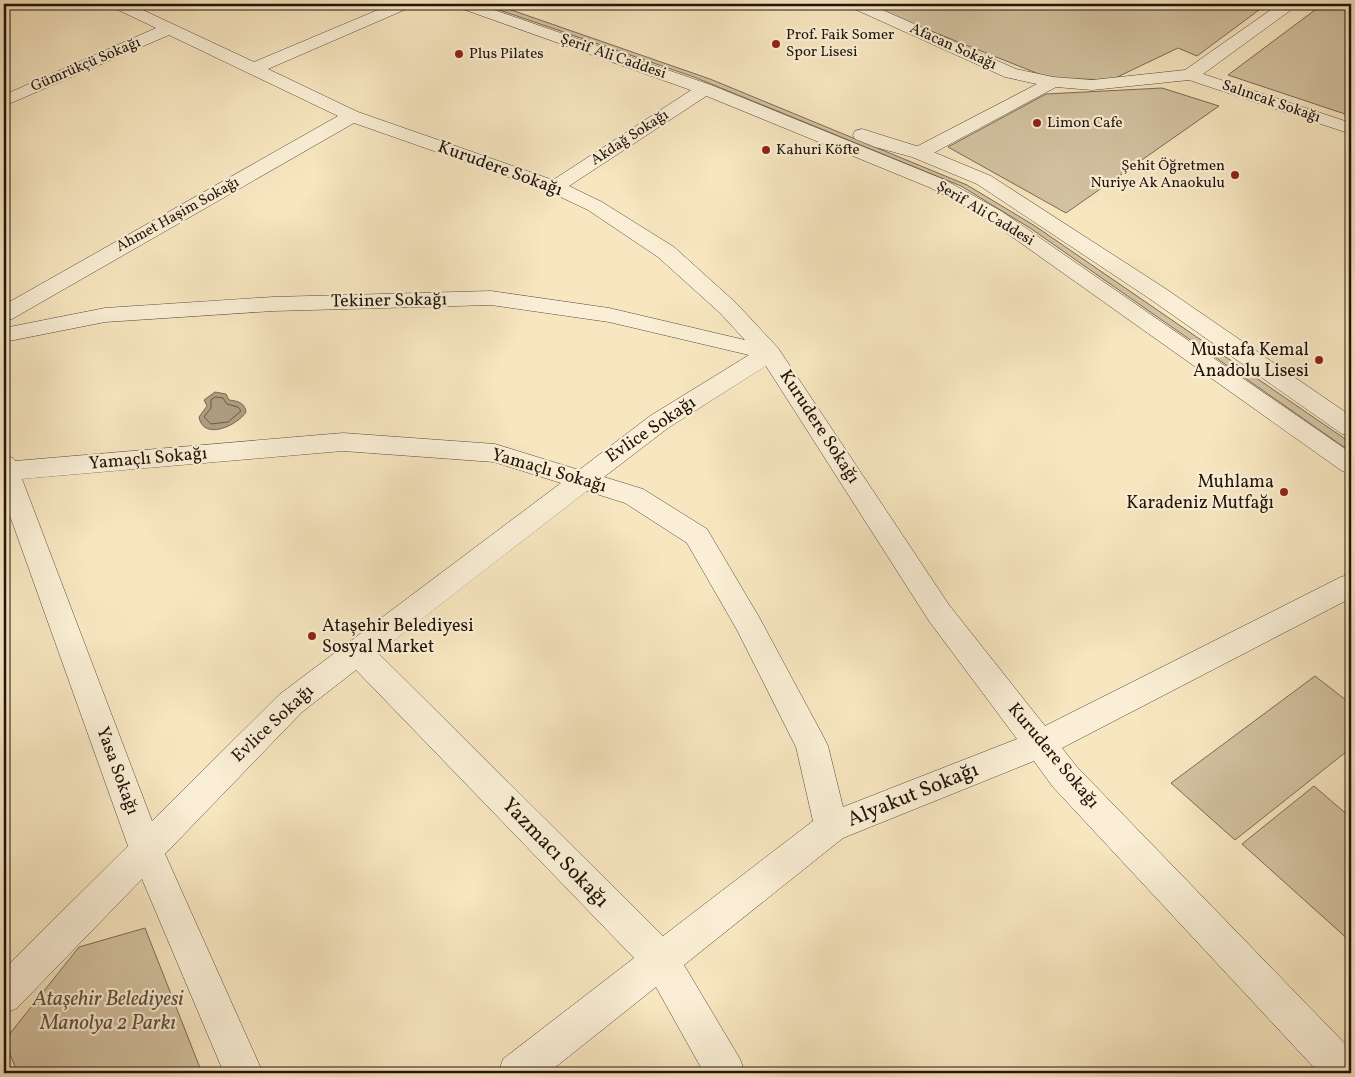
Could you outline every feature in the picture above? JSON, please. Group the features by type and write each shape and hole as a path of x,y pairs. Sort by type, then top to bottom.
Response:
{"street":[{"name":"Kurudere Sokağı","path":"118,4 352,116 554,187 595,206 666,252 728,308 770,354 939,613 1065,777 1346,1073"},
{"path":"253,69 405,4"},
{"name":"Şerif Ali Caddesi","path":"463,4 705,89 938,184 994,216 1351,465"},
{"name":"Şerif Ali Caddesi","path":"511,4 718,77 882,143 919,153 984,180 1158,294 1351,428"},
{"name":"Afacan Sokağı","path":"856,4 1011,73 1053,82 1092,85 1146,81 1190,75"},
{"path":"1190,75 1289,4"},
{"name":"Gümrükçü Sokağı","path":"4,101 168,29"},
{"name":"Salıncak Sokağı","path":"1190,75 1351,129"},
{"path":"919,153 1053,82"},
{"name":"Akdağ Sokağı","path":"554,187 705,89"},
{"name":"Ahmet Haşim Sokağı","path":"4,314 352,116"},
{"name":"Tekiner Sokağı","path":"4,335 105,315 273,304 491,298 609,315 770,354"},
{"name":"Evlice Sokağı","path":"4,995 291,703 658,422 770,354"},
{"name":"Yamaçlı Sokağı","path":"5,467 343,442 496,453 634,496 697,536 748,625 812,746 830,827"},
{"name":"Yasa Sokağı","path":"5,467 146,849 244,1073"},
{"name":"Alyakut Sokağı","path":"517,1073 830,827 1040,744 1351,585"},
{"name":"Yazmacı Sokağı","path":"358,652 661,960 726,1073"}],"green space":[{"path":"482,4 494,4 710,79 967,185 1035,226 1351,443 1351,452 1030,228 961,186 694,77"},
{"path":"863,4 1267,4 1197,56 1178,48 1111,80 1049,78"},
{"path":"1323,4 1351,4 1351,116 1228,75"},
{"path":"1162,88 1219,106 1066,213 948,147 1046,94"},
{"path":"1315,676 1351,704 1351,748 1235,840 1171,783"},
{"path":"1314,786 1351,818 1351,942 1242,844"},
{"name":"Ataşehir Belediyesi Manolya 2 Parkı","path":"145,928 202,1073 18,1073 4,1041 79,947"}],"water":[{"path":"215,392 226,394 229,400 240,403 244,406 246,412 228,426 213,430 202,424 199,417 207,406 204,400"}],"place":[{"name":"Prof. Faik Somer Spor Lisesi","path":"776,44"},
{"name":"Plus Pilates","path":"459,54"},
{"name":"Limon Cafe","path":"1037,123"},
{"name":"Kahuri Köfte","path":"766,150"},
{"name":"Şehit Öğretmen Nuriye Ak Anaokulu","path":"1235,175"},
{"name":"Mustafa Kemal Anadolu Lisesi","path":"1319,360"},
{"name":"Muhlama Karadeniz Mutfağı","path":"1284,492"},
{"name":"Ataşehir Belediyesi Sosyal Market","path":"312,636"}]}
